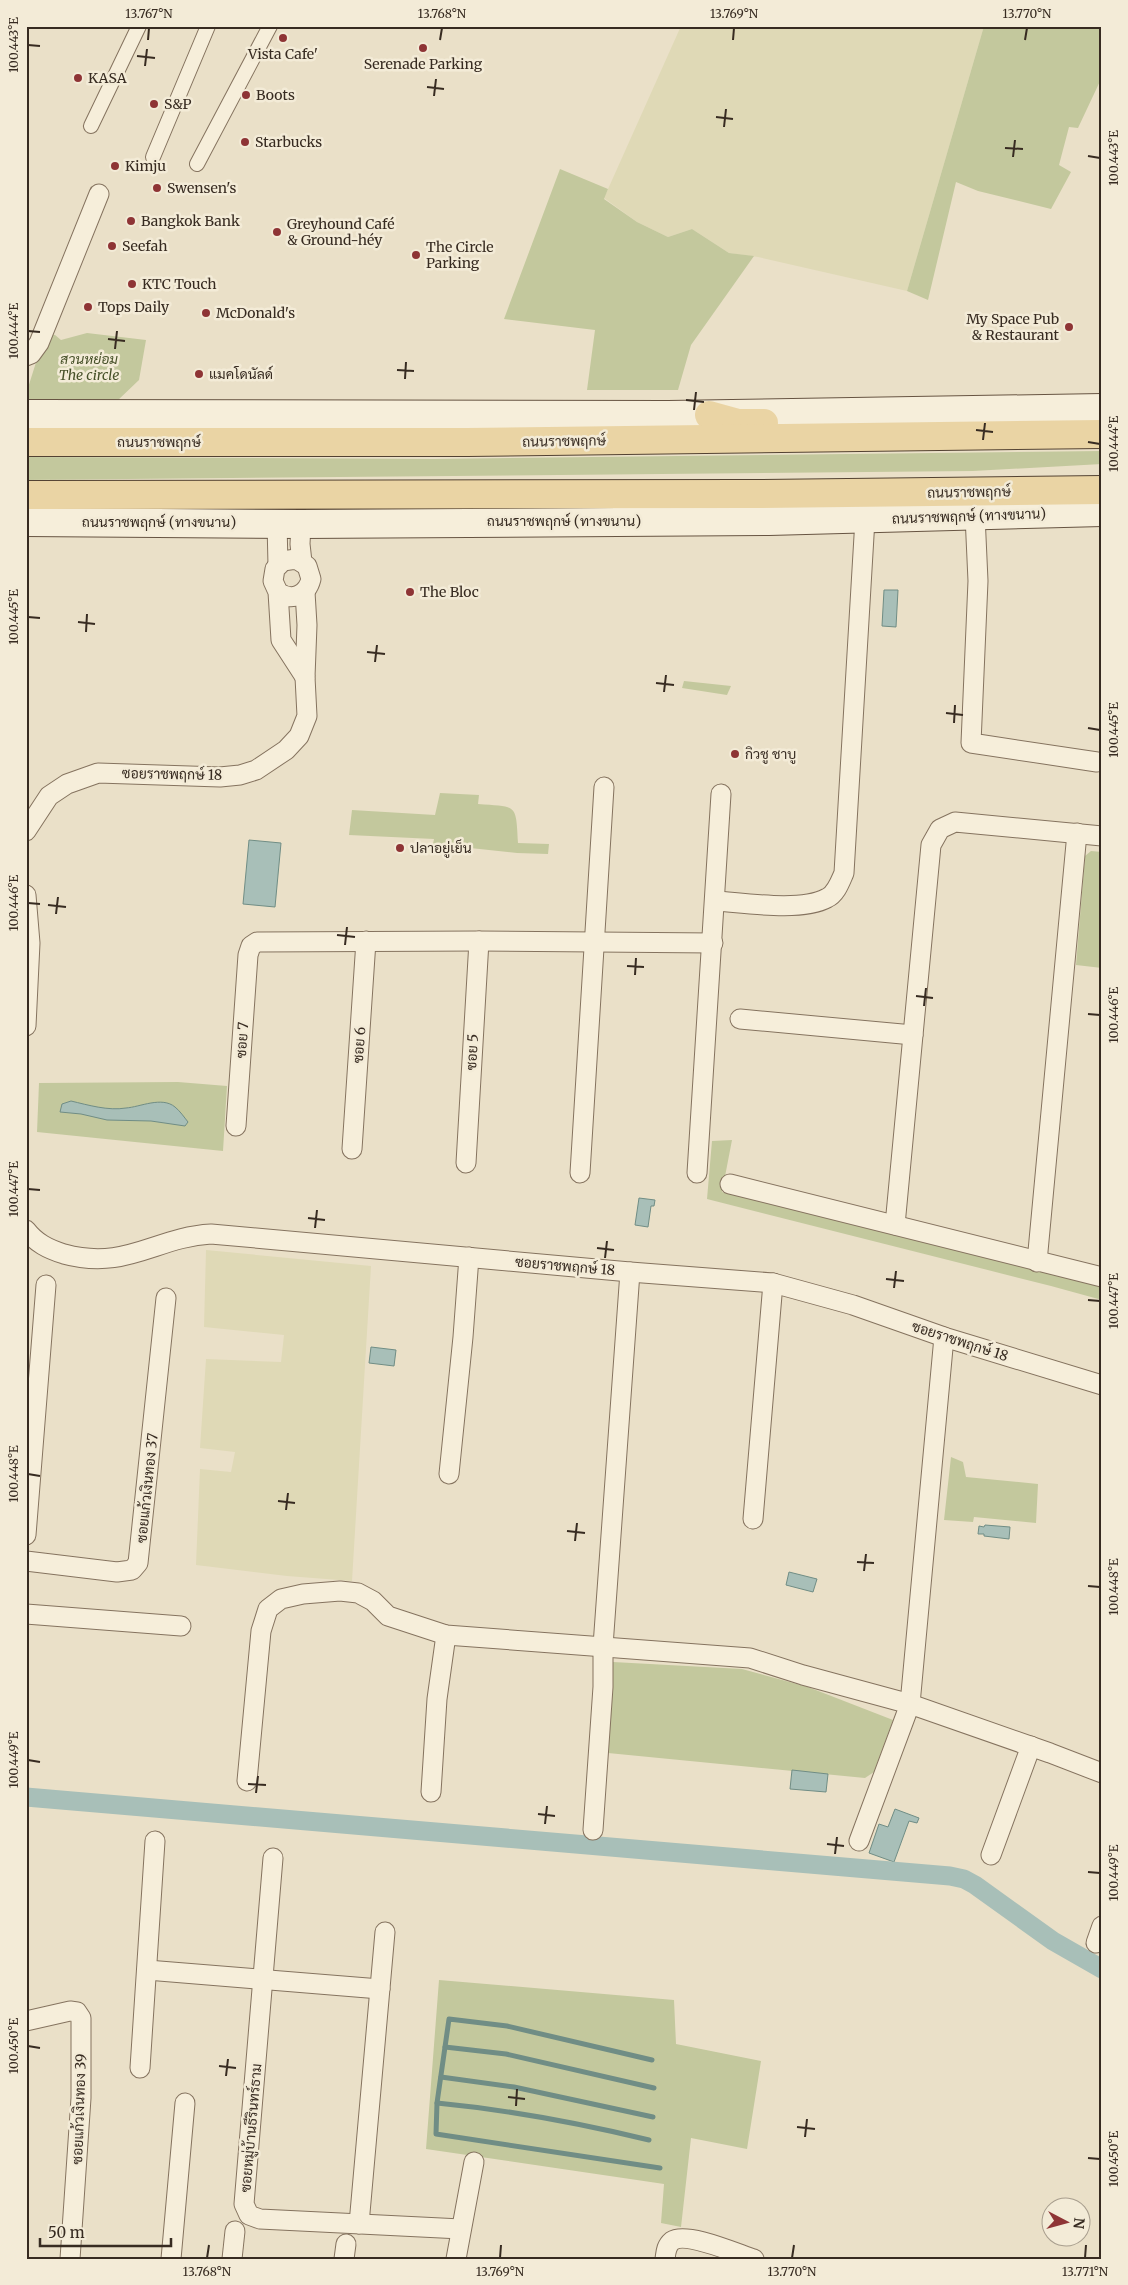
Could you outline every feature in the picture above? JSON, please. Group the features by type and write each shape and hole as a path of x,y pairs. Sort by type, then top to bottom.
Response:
{"main road":[{"path":"26,414 157,416 709,415 738,423 1070,424 1101,426"},
{"name":"ถนนราชพฤกษ์","path":"26,442 467,442 1101,426"},
{"name":"ถนนราชพฤกษ์","path":"26,495 755,494 1102,490"},
{"name":"ถนนราชพฤกษ์ (ทางขนาน)","path":"26,522 289,524 865,519 1102,512"}],"street":[{"path":"91,126 139,26"},
{"path":"153,157 208,26"},
{"path":"196,164 270,26"},
{"path":"26,356 31,354 39,343 99,194"},
{"path":"975,515 978,581 971,743 1097,762"},
{"path":"716,901 805,906 828,898 836,890 844,873 865,519"},
{"path":"289,524 273,581 280,593 281,640 305,677"},
{"name":"ซอยราชพฤกษ์ 18","path":"26,831 49,796 67,784 98,773 220,777 256,770 286,750 299,736 307,716 305,677 307,625 304,592 311,579 307,566 302,562 300,544 289,524"},
{"path":"278,565 289,559 302,562"},
{"path":"280,593 294,597 304,592"},
{"path":"580,1174 604,787"},
{"path":"697,1174 716,901 721,794"},
{"path":"895,1225 931,845 940,829 955,822 1102,836"},
{"path":"1037,1262 1077,833"},
{"path":"26,895 30,944 26,1026"},
{"path":"366,941 713,943"},
{"name":"ซอย 7","path":"236,1126 248,955 251,946 257,942 366,941"},
{"name":"ซอย 6","path":"352,1149 366,941"},
{"name":"ซอย 5","path":"466,1163 479,941"},
{"path":"740,1019 913,1035"},
{"path":"730,1184 1102,1277"},
{"name":"ซอยราชพฤกษ์ 18","path":"26,1230 34,1240 51,1250 76,1257 104,1260 134,1255 192,1235 211,1234 311,1245 773,1283 853,1305 944,1337 1102,1385"},
{"path":"449,1474 469,1257"},
{"path":"593,1830 603,1687 603,1646 630,1272"},
{"path":"753,1519 773,1283"},
{"path":"26,1535 46,1285"},
{"name":"ซอยแก้วเงินทอง 37","path":"26,1561 117,1572 132,1570 138,1563 166,1298"},
{"path":"859,1841 910,1704 944,1337"},
{"path":"247,1781 261,1631 268,1609 281,1599 303,1594 340,1591 358,1593 372,1600 388,1616 446,1635 750,1658 803,1675 910,1704 1102,1773"},
{"path":"26,1614 181,1626"},
{"path":"431,1792 437,1699 446,1635"},
{"path":"991,1855 1031,1746"},
{"path":"140,2068 155,1841"},
{"name":"ซอยหมู่บ้านธีรินทร์ธาม","path":"273,1858 244,2204 249,2215 260,2219 461,2229"},
{"path":"359,2224 385,1932"},
{"path":"146,1970 380,1989"},
{"name":"ซอยแก้วเงินทอง 39","path":"26,2021 70,2011 77,2012 81,2018 81,2098 70,2259"},
{"path":"171,2259 186,2103"},
{"path":"456,2259 474,2162"},
{"path":"232,2259 235,2230"},
{"path":"665,2259 666,2247 672,2240 683,2238 697,2240 754,2259"}],"shaded area":[{"path":"681,26 984,26 907,291 758,257 729,253 692,229 668,237 637,222 604,198"},
{"path":"206,1250 371,1266 352,1581 287,1576 196,1565 200,1469 231,1472 235,1452 200,1448 206,1359 281,1362 284,1335 204,1327"}],"green space":[{"path":"984,26 1102,26 1102,77 1078,128 1069,127 1059,165 1071,172 1051,209 978,191 956,182 928,300 907,291"},
{"path":"560,169 608,189 604,199 637,222 668,237 692,229 729,253 754,256 691,345 678,390 587,390 595,330 504,319"},
{"name":"สวนหย่อม The circle","path":"87,333 146,340 139,380 117,401 26,401 26,394 45,334 55,335 61,340"},
{"path":"1102,451 1102,464 973,471 26,480 26,457 435,459"},
{"path":"684,681 731,686 727,695 682,688"},
{"path":"440,793 479,795 478,804 507,807 515,814 518,843 549,844 548,854 517,853 433,844 434,839 349,835 352,810 435,815"},
{"path":"1091,851 1102,852 1102,968 1076,965 1085,856"},
{"path":"178,1082 227,1086 223,1151 37,1132 39,1083"},
{"path":"732,1140 722,1192 1102,1286 1102,1300 707,1199 712,1141"},
{"path":"951,1457 963,1462 966,1477 1038,1484 1036,1523 974,1517 973,1522 944,1520"},
{"path":"613,1662 742,1669 808,1687 893,1720 874,1772 865,1778 608,1753"},
{"path":"439,1980 674,2000 676,2044 761,2061 747,2149 691,2138 681,2227 661,2223 664,2184 426,2149"}],"water":[{"path":"884,590 898,590 896,627 882,626"},
{"path":"249,840 281,843 275,907 243,904"},
{"path":"71,1101 112,1109 164,1102 175,1107 188,1122 185,1126 151,1121 107,1120 81,1114 60,1112 62,1104"},
{"path":"639,1198 655,1200 654,1206 651,1206 648,1227 635,1225"},
{"path":"371,1347 396,1350 394,1366 369,1363"},
{"path":"985,1525 1010,1527 1009,1539 978,1534 979,1526 984,1527"},
{"path":"789,1572 817,1579 813,1592 786,1585"},
{"path":"792,1770 828,1774 826,1792 790,1789"},
{"path":"895,1809 919,1818 917,1823 909,1821 894,1862 869,1853 879,1824 888,1827"}],"waterway":[{"path":"26,1797 950,1876 964,1879 975,1885 1053,1941 1102,1969"},
{"path":"652,2060 507,2026 449,2019 437,2103 436,2134 660,2168"},
{"path":"445,2047 506,2054 654,2088"},
{"path":"441,2077 514,2087 653,2117"},
{"path":"437,2103 491,2109 544,2118 649,2140"}],"place":[{"name":"Vista Cafe'","path":"283,38"},
{"name":"Serenade Parking","path":"423,48"},
{"name":"KASA","path":"78,78"},
{"name":"Boots","path":"246,95"},
{"name":"S&P","path":"154,104"},
{"name":"Starbucks","path":"245,142"},
{"name":"Kimju","path":"115,166"},
{"name":"Swensen's","path":"157,188"},
{"name":"Bangkok Bank","path":"131,221"},
{"name":"Greyhound Café & Ground-héy","path":"277,232"},
{"name":"Seefah","path":"112,246"},
{"name":"The Circle Parking","path":"416,255"},
{"name":"KTC Touch","path":"132,284"},
{"name":"Tops Daily","path":"88,307"},
{"name":"McDonald's","path":"206,313"},
{"name":"My Space Pub & Restaurant","path":"1069,327"},
{"name":"แมคโดนัลด์","path":"199,374"},
{"name":"The Bloc","path":"410,592"},
{"name":"กิวชู ชาบู","path":"735,754"},
{"name":"ปลาอยู่เย็น","path":"400,848"}]}
